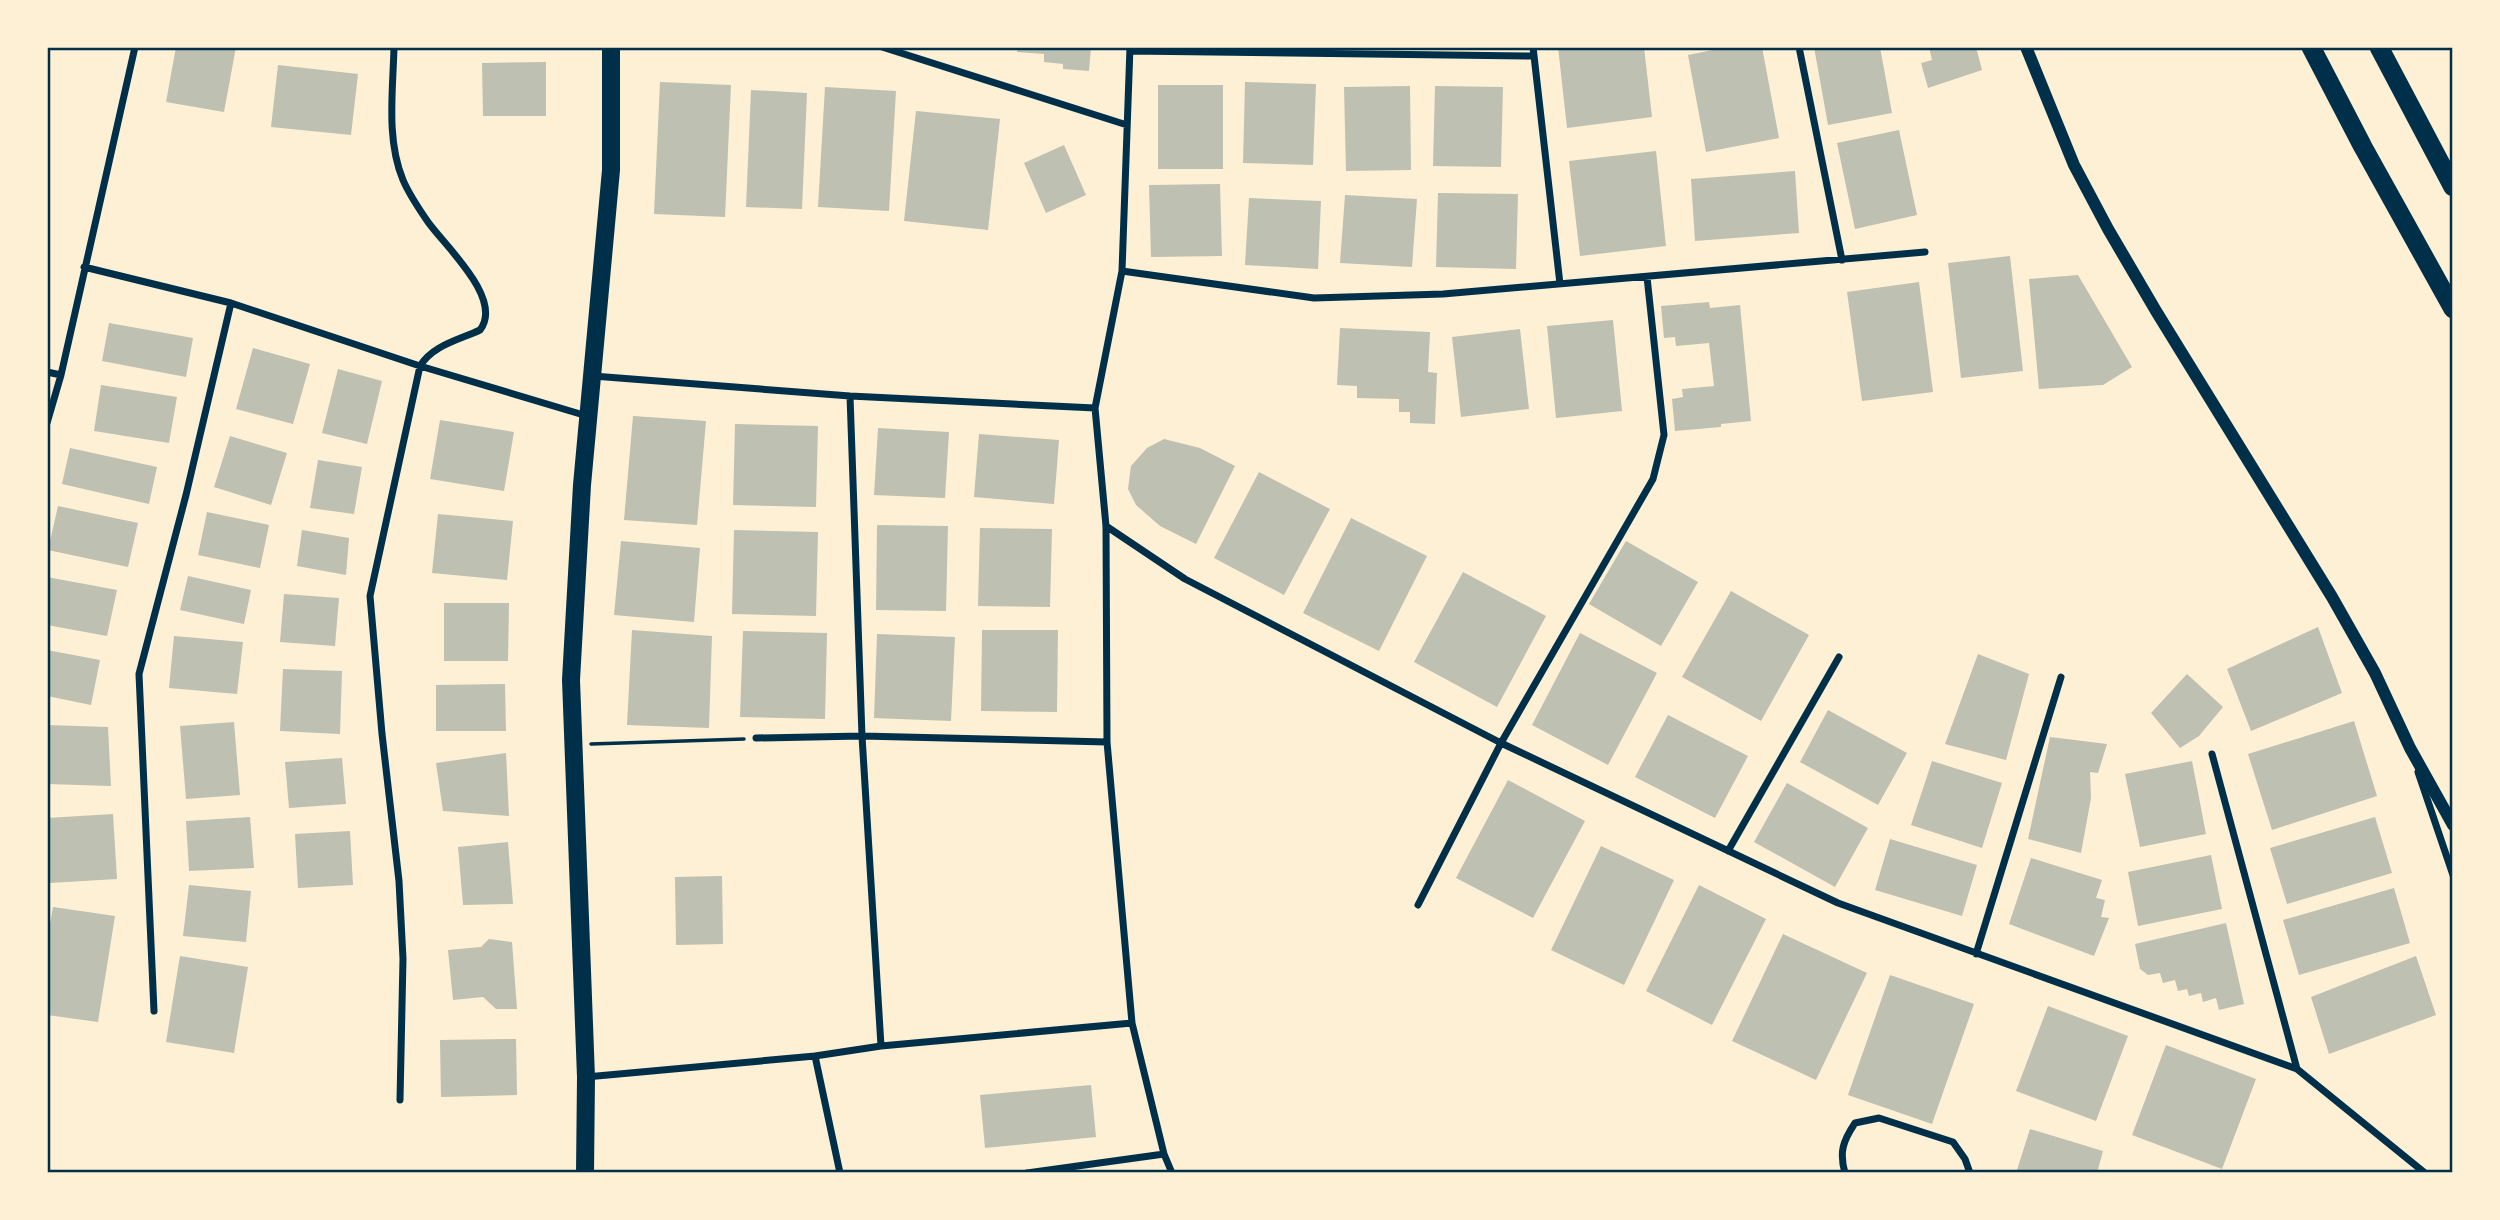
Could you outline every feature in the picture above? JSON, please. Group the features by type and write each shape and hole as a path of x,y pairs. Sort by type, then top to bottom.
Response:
{"highway":[{"path":"2311,47 2362,147 2453,310"},
{"path":"2379,47 2453,187"}],"main road":[{"path":"584,1173 586,1077 571,680 588,416 611,170 611,47"}],"street":[{"path":"47,423 61,374 135,47"},
{"path":"394,47 392,138 403,179 427,221 466,269 482,295 487,316 480,330 427,354 420,366 370,596 399,881 403,959 400,1100"},
{"path":"882,47 1127,125"},
{"path":"1799,47 1842,260"},
{"path":"2026,47 2074,165 2108,229 2332,597 2375,673 2410,748 2453,825"},
{"path":"1172,1173 1164,1154 1132,1023 1107,742 1106,526 1095,408 1122,271 1130,49 1533,51 1560,284"},
{"path":"1122,271 1314,298 1443,294 1925,252"},
{"path":"84,267 231,303 420,366 588,416"},
{"path":"1418,905 1501,743 1653,479 1664,435 1647,276"},
{"path":"154,1011 139,674 186,495 231,303"},
{"path":"47,372 61,374"},
{"path":"593,376 850,396 1095,408"},
{"path":"850,396 862,736 881,1046"},
{"path":"1106,526 1185,579 1501,743 1838,903 2297,1069 2425,1173"},
{"path":"1728,851 1839,657"},
{"path":"1976,954 2061,677"},
{"path":"756,738 862,736 1107,742"},
{"path":"2410,748 2453,875"},
{"path":"2212,754 2297,1069"},
{"path":"586,1077 1132,1023"},
{"path":"815,1056 840,1173"},
{"path":"1845,1173 1842,1161 1843,1141 1855,1123 1879,1118 1953,1142 1965,1159 1970,1173"},
{"path":"1027,1173 1164,1154"}],"path":[{"path":"573,745 756,738"}],"building":[{"path":"176,47 236,47 224,112 166,102"},
{"path":"1018,47 1091,47 1089,71 1063,69 1063,64 1044,62 1044,54 1017,52"},
{"path":"1558,47 1644,47 1652,117 1567,128"},
{"path":"1728,47 1762,47 1779,138 1706,152 1688,55"},
{"path":"1814,47 1880,47 1892,113 1828,125"},
{"path":"1929,47 1976,47 1982,70 1928,88 1921,63 1932,60"},
{"path":"546,62 546,116 483,116 482,63"},
{"path":"278,65 358,74 351,135 271,127"},
{"path":"660,82 731,85 725,217 654,214"},
{"path":"1245,82 1316,84 1313,165 1243,163"},
{"path":"1158,85 1223,85 1223,169 1158,169"},
{"path":"1410,86 1411,170 1346,171 1344,87"},
{"path":"1435,86 1503,87 1501,167 1433,166"},
{"path":"825,87 896,91 889,211 818,207"},
{"path":"751,90 807,93 802,209 746,207"},
{"path":"916,111 1000,119 988,230 904,221"},
{"path":"1899,130 1917,215 1855,229 1837,143"},
{"path":"1064,145 1086,195 1046,213 1024,163"},
{"path":"1656,151 1666,246 1580,256 1569,161"},
{"path":"1795,171 1799,233 1695,241 1691,179"},
{"path":"1220,184 1222,256 1151,257 1149,185"},
{"path":"1438,193 1518,194 1516,269 1436,267"},
{"path":"1345,195 1417,199 1412,267 1340,263"},
{"path":"1249,198 1321,201 1318,269 1245,265"},
{"path":"2010,256 2023,371 1961,378 1948,263"},
{"path":"2078,275 2132,367 2103,385 2039,389 2029,279"},
{"path":"1919,282 1933,392 1862,401 1847,292"},
{"path":"1709,302 1710,308 1740,305 1751,421 1675,431 1672,399 1683,397 1682,389 1714,386 1709,343 1676,346 1675,337 1664,338 1661,306"},
{"path":"1613,320 1622,411 1556,418 1547,326"},
{"path":"109,323 193,338 186,377 102,361"},
{"path":"1340,328 1430,332 1428,372 1437,373 1435,424 1410,423 1410,412 1399,412 1399,399 1357,398 1357,386 1337,385"},
{"path":"1520,329 1529,409 1461,417 1452,337"},
{"path":"253,348 310,364 293,424 236,409"},
{"path":"338,369 382,381 367,444 322,433"},
{"path":"101,385 177,397 169,443 94,431"},
{"path":"633,416 706,421 697,525 624,520"},
{"path":"440,420 514,432 504,491 430,479"},
{"path":"735,424 818,426 816,507 733,505"},
{"path":"878,428 949,432 945,498 874,495"},
{"path":"979,434 1059,440 1054,504 974,497"},
{"path":"230,436 287,453 271,505 214,487"},
{"path":"1164,439 1200,448 1235,466 1196,544 1160,526 1136,505 1128,489 1131,466 1147,448"},
{"path":"70,448 157,467 149,504 62,484"},
{"path":"318,460 362,467 354,514 310,508"},
{"path":"1259,472 1330,509 1284,595 1214,558"},
{"path":"58,506 138,523 128,567 48,550"},
{"path":"207,512 269,525 260,568 198,555"},
{"path":"438,514 513,521 507,580 432,573"},
{"path":"1351,518 1427,556 1379,651 1303,613"},
{"path":"877,525 948,526 946,611 876,610"},
{"path":"980,528 1052,529 1050,607 978,606"},
{"path":"302,530 349,538 346,575 297,566"},
{"path":"734,530 818,532 816,616 732,614"},
{"path":"621,541 700,548 694,622 614,615"},
{"path":"1626,541 1698,582 1661,646 1589,604"},
{"path":"1463,572 1546,616 1497,707 1414,662"},
{"path":"188,576 251,590 244,624 180,610"},
{"path":"47,577 117,590 107,636 47,625"},
{"path":"1731,591 1809,635 1761,721 1682,677"},
{"path":"284,594 339,598 335,646 280,642"},
{"path":"444,603 509,603 508,661 444,661"},
{"path":"2318,627 2342,693 2251,731 2227,669"},
{"path":"632,630 712,636 709,728 627,725"},
{"path":"982,630 1058,630 1057,712 981,711"},
{"path":"743,631 827,633 825,719 740,717"},
{"path":"1580,633 1657,673 1608,765 1532,725"},
{"path":"877,634 955,637 951,721 874,718"},
{"path":"174,636 243,642 237,694 169,688"},
{"path":"47,650 100,660 91,705 47,696"},
{"path":"1978,654 2029,674 2006,760 1945,744"},
{"path":"283,669 342,671 340,734 280,731"},
{"path":"2187,674 2223,707 2199,736 2180,748 2151,713"},
{"path":"505,684 506,731 436,731 436,685"},
{"path":"1828,710 1907,753 1878,805 1800,762"},
{"path":"1668,715 1748,756 1715,818 1635,777"},
{"path":"2354,721 2377,796 2272,830 2248,754"},
{"path":"234,722 240,795 186,799 180,726"},
{"path":"47,725 108,727 111,786 47,784"},
{"path":"2050,737 2107,744 2098,773 2090,772 2091,798 2081,853 2028,839"},
{"path":"506,753 509,816 443,811 436,763"},
{"path":"342,758 346,804 289,808 285,762"},
{"path":"1932,761 2002,783 1982,848 1911,825"},
{"path":"2192,761 2206,834 2140,847 2125,774"},
{"path":"1508,780 1585,821 1533,918 1456,878"},
{"path":"1787,783 1868,828 1835,887 1754,842"},
{"path":"113,814 117,879 50,883 47,818"},
{"path":"250,817 254,868 189,871 186,821"},
{"path":"2375,817 2392,873 2287,904 2270,848"},
{"path":"350,831 353,885 298,888 295,834"},
{"path":"1890,839 1977,865 1962,916 1875,890"},
{"path":"508,842 513,904 463,905 458,847"},
{"path":"1601,846 1674,880 1624,985 1551,950"},
{"path":"2211,855 2222,909 2138,926 2128,872"},
{"path":"2031,858 2102,880 2096,898 2105,900 2101,917 2109,918 2094,956 2009,924"},
{"path":"722,876 723,944 676,945 675,877"},
{"path":"189,885 251,891 246,942 183,936"},
{"path":"1699,885 1766,919 1712,1025 1646,991"},
{"path":"2394,888 2410,943 2299,975 2283,920"},
{"path":"53,907 115,916 98,1022 47,1015 47,941"},
{"path":"2226,923 2244,1004 2219,1010 2216,998 2203,1002 2201,993 2189,996 2187,989 2178,991 2175,980 2163,983 2160,973 2148,975 2140,969 2135,944"},
{"path":"1783,934 1867,973 1816,1080 1732,1041"},
{"path":"489,939 512,942 517,1009 496,1009 483,997 453,1000 448,950 481,947"},
{"path":"180,956 248,967 234,1053 166,1042"},
{"path":"2416,956 2436,1015 2329,1054 2311,997"},
{"path":"1890,975 1974,1004 1932,1124 1848,1095"},
{"path":"2048,1006 2128,1036 2096,1121 2016,1091"},
{"path":"516,1039 517,1095 441,1097 440,1040"},
{"path":"2166,1045 2256,1079 2222,1169 2132,1135"},
{"path":"1091,1085 1096,1137 985,1148 980,1095"},
{"path":"2030,1129 2103,1151 2097,1173 2016,1173"}]}
